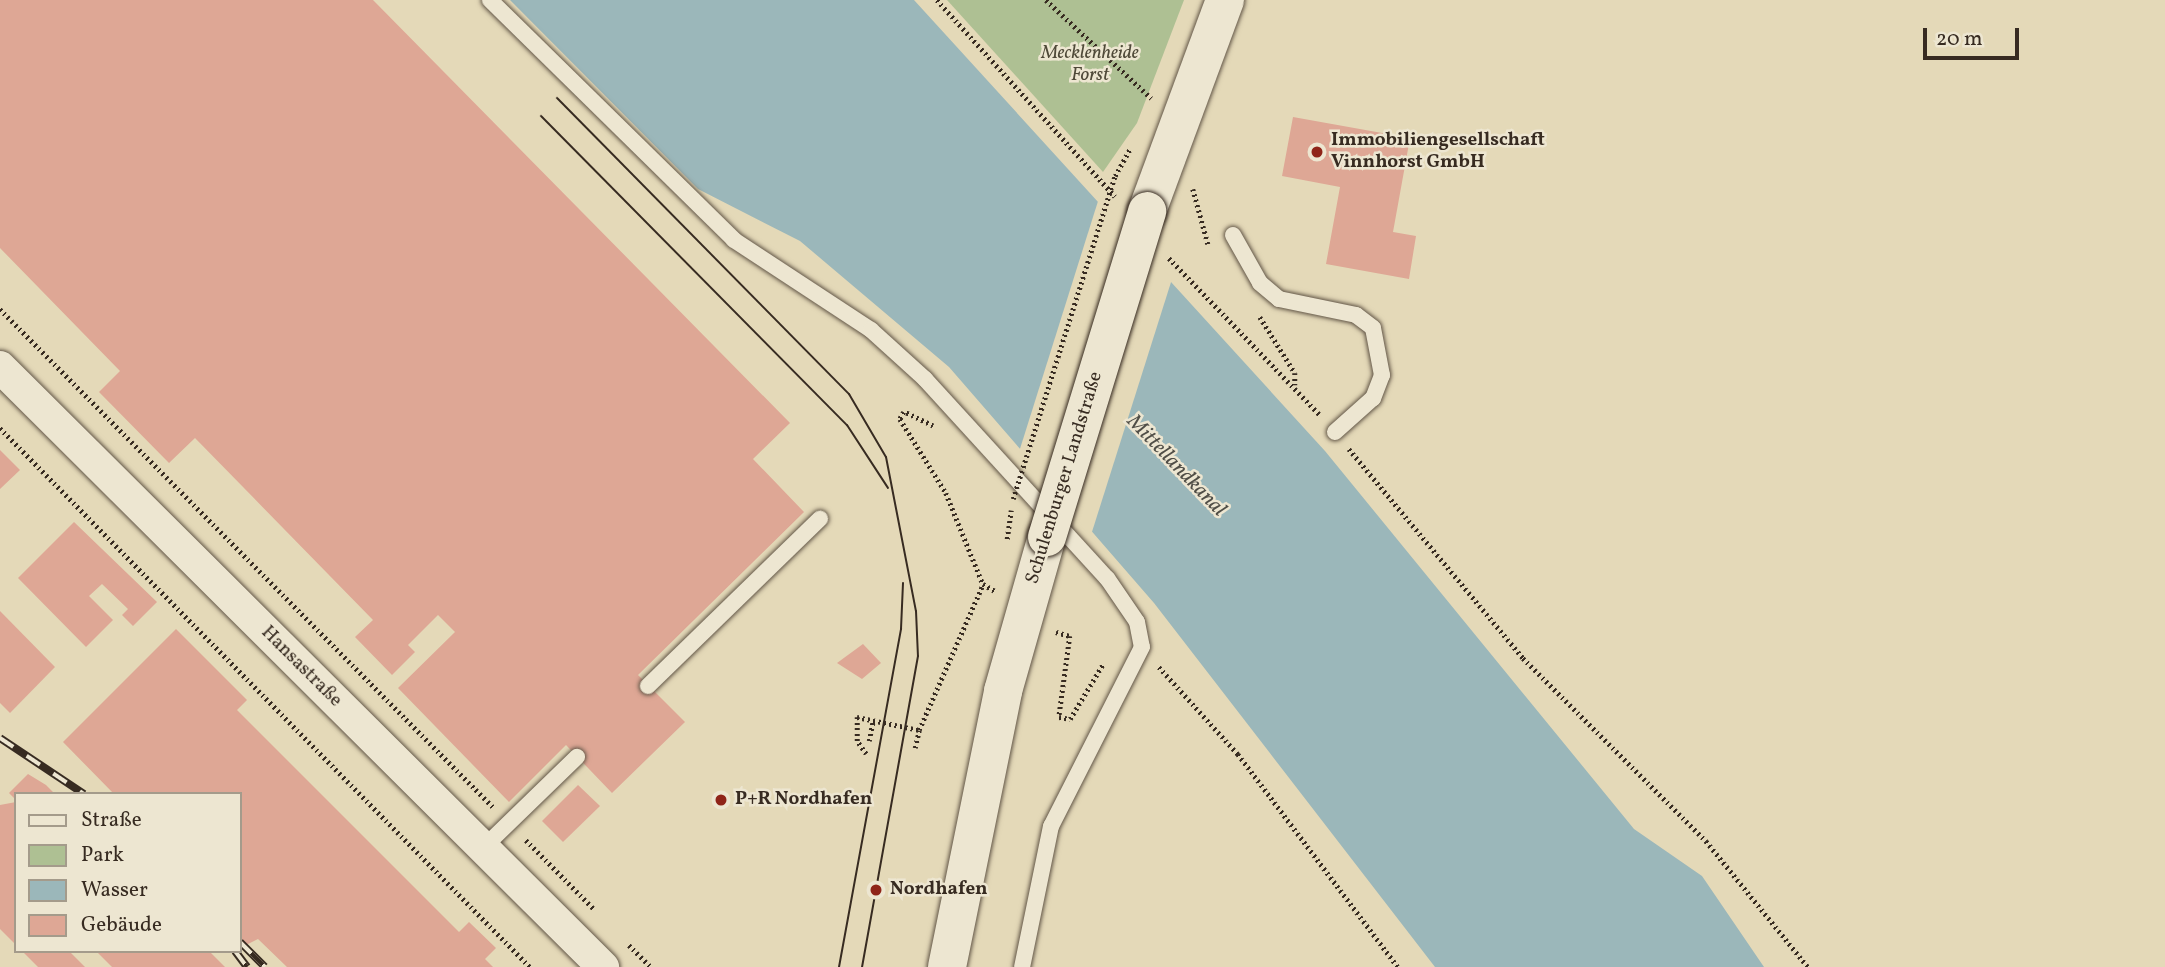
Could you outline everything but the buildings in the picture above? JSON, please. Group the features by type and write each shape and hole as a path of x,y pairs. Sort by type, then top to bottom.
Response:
{"main road":[{"name":"Schulenburger Landstraße","path":"947,967 1003,691 1135,208 1225,0"}],"street":[{"name":"Hansastraße","path":"0,367 603,967"}],"lane":[{"path":"490,0 734,240 871,330 925,379 1107,578 1137,622 1142,647 1051,826 1022,967"},
{"path":"1233,236 1259,283 1279,299 1356,315 1373,328 1382,362 1373,398 1335,432"},
{"path":"648,686 820,519"},
{"path":"483,848 577,757"}],"path":[{"path":"937,0 1135,208"},
{"path":"1046,0 1154,101"},
{"path":"1013,499 1115,176"},
{"path":"1164,253 1335,432 1523,658 1706,841 1808,967"},
{"path":"0,309 605,920"},
{"path":"939,429 904,412 900,419 946,492 983,584 999,593"},
{"path":"0,428 530,967"},
{"path":"915,748 919,730 983,584"},
{"path":"1048,630 1070,636 1059,717 1070,719 1112,648 1137,622"},
{"path":"1142,647 1238,754 1398,967"},
{"path":"866,754 857,741 857,717 919,730"},
{"path":"869,741 873,720"},
{"path":"623,939 651,967"}],"green space":[{"name":"Mecklenheide Forst","path":"947,0 1184,0 1137,123 1103,172"}],"water":[{"name":"Mittellandkanal","path":"510,0 914,0 1325,451 1634,829 1702,876 1764,967 1435,967 1154,603 949,367 800,241 698,189"}],"pier":[{"path":"1099,198 1172,279 1091,535 1019,452"}],"tram line":[{"path":"557,98 849,394 886,457 916,611 918,656 862,967"},
{"path":"541,116 847,425 888,488"},
{"path":"839,967 901,629 903,583"}],"railway":[{"path":"0,738 81,792"},
{"path":"242,944 265,967"},
{"path":"236,953 247,967"}],"place":[{"name":"Immobiliengesellschaft Vinnhorst GmbH","path":"1317,152"},
{"name":"P+R Nordhafen","path":"721,800"},
{"name":"Nordhafen","path":"876,890"}]}
